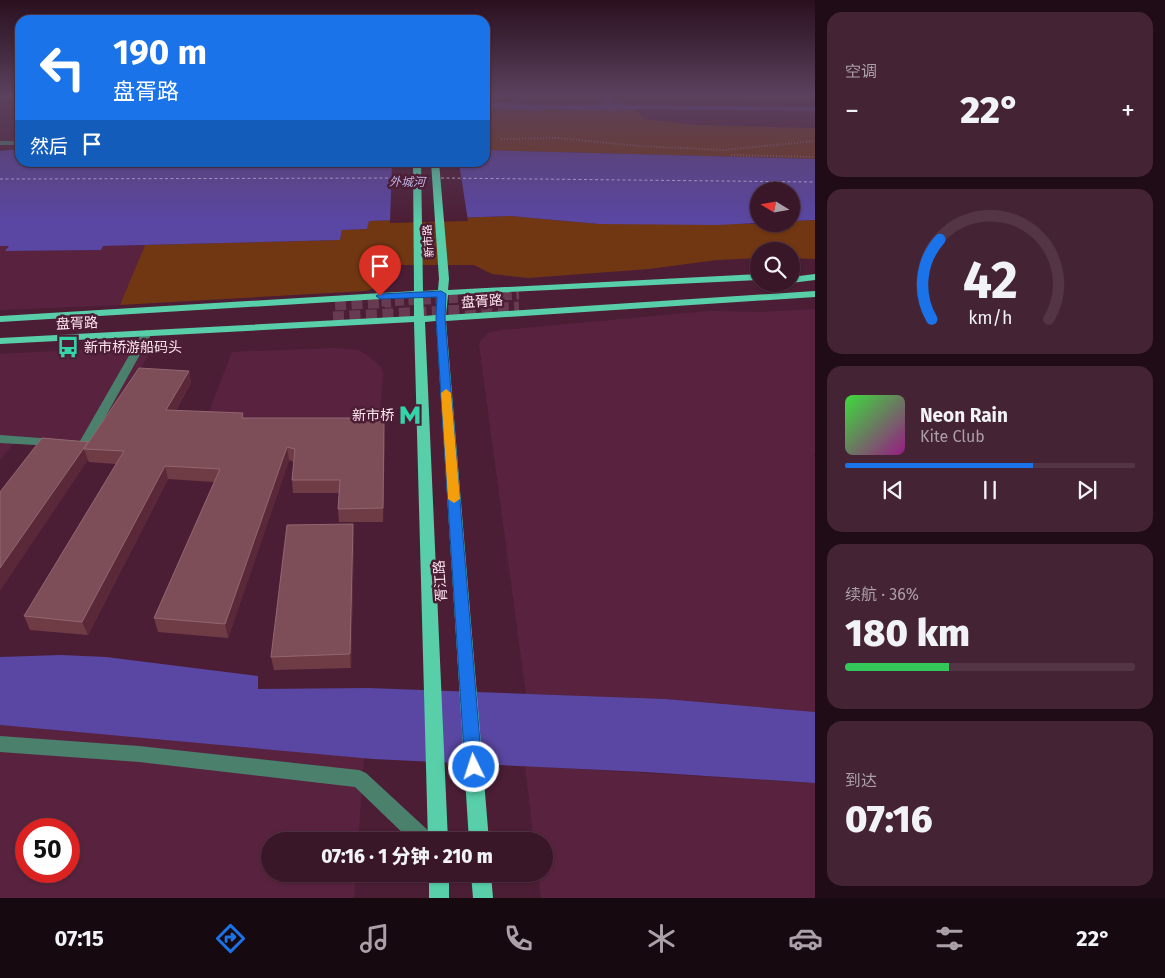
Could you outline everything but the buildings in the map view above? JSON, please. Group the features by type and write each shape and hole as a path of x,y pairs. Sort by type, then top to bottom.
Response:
{"main road":[{"name":"新市路","path":"417,167 418,281 421,319"},
{"name":"新市路","path":"435,167 444,279 441,294 441,318"},
{"path":"800,276 815,276"},
{"path":"800,278 815,276"},
{"name":"盘胥路","path":"0,320 419,294 750,277"},
{"path":"518,295 750,283"},
{"path":"518,307 815,293"},
{"name":"盘胥路","path":"0,340 441,318 815,293"},
{"path":"0,320 335,304"},
{"path":"0,340 78,331 334,317"},
{"name":"胥江路","path":"441,318 478,832"},
{"name":"胥江路","path":"421,319 438,832"},
{"path":"439,882 439,898"},
{"path":"482,882 483,898"}],"street":[{"path":"0,143 15,143"},
{"path":"0,439 84,445 148,333"},
{"path":"0,744 139,754 358,779 415,832"}],"path":[{"path":"501,139 558,138 639,146 724,150 815,141"},
{"path":"731,155 815,157"}],"shaded area":[{"path":"490,138 815,138 815,159 490,150"},
{"path":"510,216 599,224 750,224 750,232 800,232 800,221 815,220 815,259 800,258 800,242 750,242 750,258 717,260 649,269 528,278 492,274 474,265 390,265 382,286 365,291 120,305 145,245 340,240 342,230 367,229 369,221"},
{"path":"9,245 6,251 101,250 103,246 145,245 120,305 0,310 0,246"},
{"path":"815,309 815,454 813,454 815,457 815,712 665,699 526,694 479,344 481,340 488,333 502,330 710,311 763,312"},
{"path":"154,346 93,446 13,444 0,460 0,354"},
{"path":"335,348 357,350 366,354 381,367 383,374 379,424 206,420 232,352"},
{"path":"0,725 364,758 359,832 261,832 261,882 355,882 354,898 0,898"},
{"path":"525,766 815,783 815,898 541,898 539,882 553,882 553,832 533,832"}],"water":[{"name":"外城河","path":"15,150 15,167 490,167 490,150 815,159 815,220 800,221 800,182 750,182 750,223 599,224 510,216 369,221 367,229 342,230 340,240 103,246 101,250 5,251 9,246 0,246 0,151"},
{"path":"61,655 106,657 258,676 258,689 368,688 665,699 815,712 815,783 645,772 373,759 0,725 0,657"}],"pier":[{"path":"392,167 460,167 468,221 390,223"}],"ferry route":[{"path":"0,179 414,178"},
{"path":"421,178 432,178"},
{"path":"441,178 815,182"}],"tunnel":[{"path":"368,303 519,295"},
{"path":"335,305 391,302"},
{"path":"333,317 519,307"}],"slow traffic":[{"path":"446,393 454,499"}],"place":[{"name":"新市桥游船码头","path":"68,347"},
{"name":"新市桥","path":"410,415"}],"route":[{"path":"380,296 441,294 441,318 474,767"}]}
